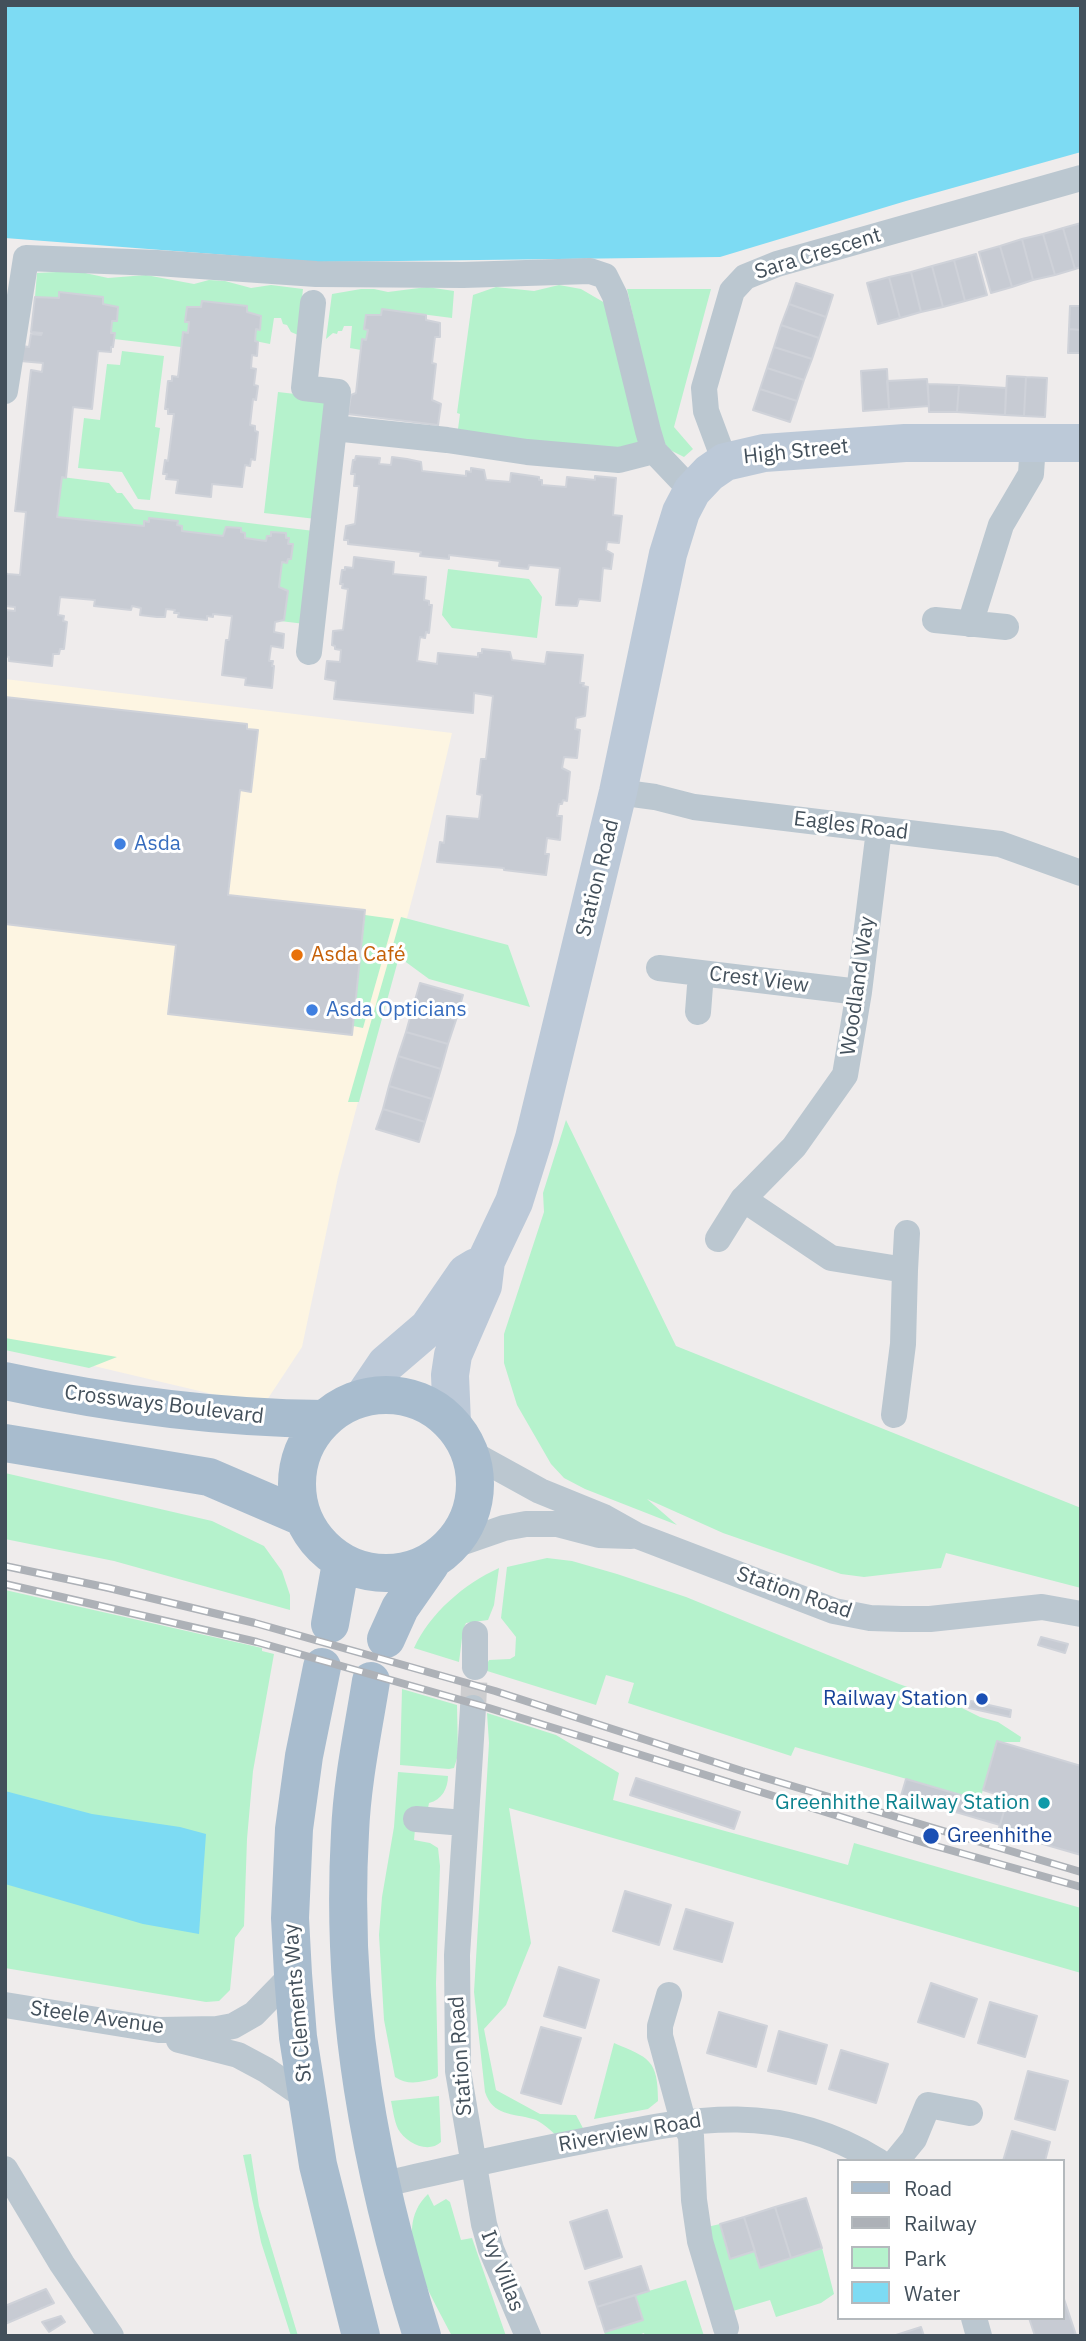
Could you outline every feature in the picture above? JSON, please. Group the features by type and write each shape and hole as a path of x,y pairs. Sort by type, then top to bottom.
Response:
{"main road":[{"name":"High Street","path":"692,491 709,473 725,462 764,453 865,445 1081,443"},
{"name":"Station Road","path":"462,1438 450,1375 453,1355 483,1286 486,1261 514,1202 534,1138 618,792 668,554 681,512 692,491"},
{"name":"Station Road","path":"365,1395 386,1364 428,1328 466,1273 486,1261"},
{"name":"Crossways Boulevard","path":"5,1381 83,1398 219,1416 324,1419"},
{"path":"386,1639 400,1608 441,1555 474,1508 476,1477 462,1438 444,1415 416,1400 365,1395 324,1419 301,1455 296,1486 302,1517 317,1543 341,1563 371,1574 441,1555"},
{"path":"5,1443 209,1477 302,1517"},
{"path":"330,1624 341,1563"},
{"name":"St Clements Way","path":"322,1667 304,1756 295,1819 291,1874 293,1974 298,2037 318,2165 362,2336"},
{"path":"371,1681 351,1822 348,1920 350,1991 355,2045 379,2185 422,2336"}],"street":[{"name":"Sara Crescent","path":"725,462 706,411 704,388 732,291 745,277 777,264 1081,178"},
{"path":"5,391 26,258 156,263 316,274 463,275 590,271 606,276 615,296 654,451 692,491"},
{"path":"309,652 338,392 304,388 313,303"},
{"path":"334,428 527,452 619,460 654,451"},
{"path":"970,624 1001,525 1031,474 1033,443"},
{"path":"935,621 1006,627"},
{"name":"Eagles Road","path":"618,792 655,797 694,807 1000,844 1081,873"},
{"name":"Woodland Way","path":"718,1239 743,1199 794,1147 845,1075 859,992 879,830"},
{"name":"Crest View","path":"659,968 859,992"},
{"path":"698,1012 701,973"},
{"path":"743,1199 831,1258 905,1270"},
{"path":"894,1415 903,1344 907,1233"},
{"name":"Station Road","path":"462,1438 540,1491 604,1517 638,1536 796,1597 852,1615 930,1619 1042,1607 1081,1614"},
{"name":"Station Road","path":"441,1555 504,1528 526,1524 564,1525 599,1535 638,1536"},
{"path":"475,1634 475,1667"},
{"name":"Station Road","path":"472,2163 456,2046 457,1955 473,1708"},
{"path":"416,1819 464,1822"},
{"name":"Steele Avenue","path":"5,2005 159,2030 217,2029 233,2026 264,2006 293,1974"},
{"path":"669,1995 660,2031 683,2121 692,2144 694,2200 700,2241 726,2328"},
{"path":"159,2030 176,2040 238,2056 307,2098"},
{"path":"898,2159 914,2139 928,2105 970,2113"},
{"name":"Riverview Road","path":"379,2185 472,2163 683,2121 746,2119 773,2122 829,2137 874,2159"},
{"name":"Ivy Villas","path":"472,2163 491,2249 528,2336"},
{"path":"5,2169 62,2264 111,2336"}],"shaded area":[{"path":"5,679 452,733 419,873 338,1177 302,1347 263,1406 5,1345"}],"green space":[{"path":"76,271 108,278 146,275 194,284 209,280 251,288 271,285 303,289 298,335 283,324 281,318 274,318 270,344 255,341 261,316 247,312 247,306 202,301 201,307 187,307 185,321 189,322 188,333 183,332 181,347 114,339 115,333 111,333 112,321 117,321 118,308 103,304 103,297 60,292 59,298 35,297 37,273"},
{"path":"559,285 581,289 605,303 640,441 634,449 509,443 458,429 460,414 457,413 473,295 496,287 534,291"},
{"path":"427,287 454,291 452,318 382,309 381,315 371,314 366,340 362,340 361,350 350,348 352,326 344,326 342,331 333,333 326,339 332,294 361,289 388,292"},
{"path":"627,289 711,289 674,427 693,449 684,457 670,450 660,438"},
{"path":"122,351 164,356 155,427 160,428 150,500 138,499 122,472 78,468 84,418 100,420 107,364 120,365"},
{"path":"278,392 330,398 316,519 264,513"},
{"path":"62,477 109,483 117,493 122,493 134,509 314,531 305,624 280,621 284,619 287,591 279,587 282,562 287,563 288,559 291,559 293,545 288,544 289,538 271,532 266,541 245,538 245,533 241,532 240,528 226,527 223,536 182,531 182,526 177,525 177,521 149,518 149,522 144,521 144,526 57,517"},
{"path":"448,569 529,579 542,597 537,638 452,628 442,615"},
{"path":"365,915 394,919 363,1028 353,1026"},
{"path":"401,917 508,945 530,1007 429,979 399,957 359,1102 348,1102"},
{"path":"566,1120 676,1346 1081,1508 1081,1588 946,1553 941,1568 864,1577 841,1574 723,1533 647,1499 677,1525 564,1478 551,1464 517,1405 504,1363 504,1334 544,1212 543,1193"},
{"path":"5,1338 117,1357 89,1368 5,1350"},
{"path":"5,1473 212,1521 264,1546 282,1571 290,1595 290,1610 114,1561 5,1539"},
{"path":"547,1558 572,1561 686,1597 998,1722 1021,1737 1020,1742 997,1742 980,1800 795,1747 791,1756 628,1703 634,1683 606,1675 596,1705 484,1670 489,1660 510,1659 515,1656 516,1637 501,1618 507,1567"},
{"path":"499,1568 494,1605 488,1620 466,1623 459,1662 414,1648 429,1623 449,1601 473,1582"},
{"path":"5,1590 262,1648 262,1651 274,1654 253,1771 244,1926 235,1938 230,1990 219,2001 206,2002 5,1968"},
{"path":"402,1689 457,1705 458,1755 454,1768 400,1765"},
{"path":"487,1713 556,1735 619,1773 613,1800 848,1865 854,1843 1081,1908 1081,1973 509,1808 531,1943 506,2005 484,2029 496,2090 540,2114 576,2115 584,2130 557,2136 536,2120 498,2110 488,2100 485,2092 474,1992 489,1743"},
{"path":"398,1772 448,1776 441,1796 429,1803 428,1808 417,1808 414,1840 430,1843 438,1848 440,1866 436,1983 438,2076 415,2082 405,2082 395,2077 384,2020 379,1935 382,1897 394,1827"},
{"path":"614,2043 636,2052 649,2062 656,2076 658,2101 648,2109 594,2119"},
{"path":"439,2096 441,2142 424,2147 406,2139 398,2129 391,2101"},
{"path":"251,2154 259,2206 298,2336 291,2336 261,2242 243,2155"},
{"path":"428,2194 434,2206 446,2199 450,2202 461,2240 472,2238 506,2336 452,2336 426,2284 413,2245 412,2227 417,2209"},
{"path":"720,2224 730,2259 755,2251 822,2248 834,2294 821,2303 776,2317 770,2300 733,2311 707,2227"},
{"path":"686,2280 704,2336 645,2336 644,2333 636,2336 604,2336 605,2332 643,2320 635,2295"}],"water":[{"path":"5,5 1081,5 1081,152 720,257 318,262 5,238"},
{"path":"5,1791 92,1814 180,1827 206,1834 199,1934 143,1924 5,1884"}],"building":[{"path":"1081,223 1081,267 1075,269 1063,228"},
{"path":"1063,228 1075,269 1055,275 1043,234"},
{"path":"1043,234 1055,275 1033,280 1022,239"},
{"path":"1022,239 1033,280 1012,287 1000,246"},
{"path":"1000,246 1012,287 991,293 979,252"},
{"path":"976,254 987,295 965,301 954,260"},
{"path":"954,260 965,301 943,307 932,266"},
{"path":"932,266 943,307 921,312 911,272"},
{"path":"911,272 921,312 900,318 889,277"},
{"path":"889,277 900,318 878,324 867,283"},
{"path":"796,283 833,295 826,317 789,304"},
{"path":"59,292 103,297 103,304 118,307 117,321 112,321 111,333 115,333 111,352 98,351 92,409 73,407 66,478 62,477 57,517 144,526 144,521 149,522 149,518 178,521 177,525 182,526 182,531 223,536 226,527 241,528 245,538 266,541 271,532 286,533 288,544 293,544 291,559 288,559 287,563 282,562 279,587 288,591 284,620 275,622 274,632 284,634 283,648 271,646 269,661 273,661 274,666 272,688 245,685 246,678 222,675 232,616 213,614 213,617 207,616 207,620 178,617 179,613 174,613 175,610 166,609 165,617 157,617 140,615 141,608 132,606 131,610 94,606 95,600 60,597 58,615 64,616 63,621 67,622 64,649 60,649 59,654 53,654 52,666 9,661 9,657 5,656 5,610 15,611 15,607 5,606 5,571 7,574 20,575 26,512 15,511 31,370 42,372 43,363 20,361 22,346 29,347 31,334 42,333 31,332 35,297 59,298"},
{"path":"202,301 247,306 247,312 261,316 260,330 256,329 257,356 252,355 251,368 256,369 254,385 258,386 256,400 253,399 250,425 255,426 255,431 258,432 255,460 251,459 250,466 245,465 242,487 212,484 211,497 176,493 178,480 166,479 167,474 163,474 165,460 168,461 174,414 168,414 168,409 165,409 168,381 172,381 172,376 178,377 183,332 188,333 189,322 185,322 187,307 201,307"},
{"path":"789,304 826,317 819,338 781,325"},
{"path":"1070,306 1081,306 1081,330 1069,329"},
{"path":"382,309 426,315 426,320 440,323 440,337 435,337 432,363 436,364 432,400 441,404 438,425 348,414 351,395 356,393 362,339 366,340 368,330 364,329 366,315 381,315"},
{"path":"781,325 819,338 812,359 774,347"},
{"path":"1069,329 1081,330 1081,353 1068,353"},
{"path":"774,347 812,359 804,380 767,368"},
{"path":"767,368 804,380 797,401 760,389"},
{"path":"887,369 889,409 863,411 861,371"},
{"path":"1007,376 1026,377 1024,416 1005,415"},
{"path":"1026,377 1047,378 1045,417 1024,416"},
{"path":"927,379 929,406 889,409 887,381"},
{"path":"928,384 959,385 957,412 929,412"},
{"path":"959,385 1006,388 1005,415 957,412"},
{"path":"760,389 797,401 790,422 753,410"},
{"path":"356,456 380,458 379,464 391,465 392,457 407,459 421,462 422,471 466,476 466,471 471,472 471,468 484,470 486,480 510,482 511,473 539,477 542,485 566,487 567,477 595,480 595,476 616,478 613,515 622,516 619,543 607,542 606,550 613,554 611,569 603,568 600,601 579,599 577,606 556,605 560,568 499,566 500,561 449,555 449,559 420,556 421,552 348,544 348,540 344,540 346,526 355,524 359,486 354,486 355,474 351,474"},
{"path":"354,557 394,562 393,574 426,577 424,600 432,605 429,633 426,632 425,638 420,637 417,661 437,664 438,653 478,657 482,649 510,652 512,660 545,664 547,652 583,655 580,683 588,687 585,716 576,718 575,729 580,730 577,758 564,757 562,768 570,772 567,801 563,800 562,804 559,804 557,816 562,816 560,840 547,838 545,854 549,854 546,875 437,862 440,842 444,843 447,816 479,819 482,795 477,794 481,759 486,759 493,696 474,693 473,713 334,699 336,681 325,679 327,661 340,662 341,650 332,645 333,631 343,630 348,589 342,588 343,584 340,584 342,570 345,570 345,567 353,568"},
{"name":"Asda","path":"5,697 247,724 247,729 258,730 251,792 240,790 228,895 365,910 352,1035 168,1014 176,945 5,924"},
{"path":"420,983 463,995 456,1020 413,1007"},
{"path":"413,1007 456,1020 448,1044 406,1032"},
{"path":"406,1032 448,1044 441,1069 398,1056"},
{"path":"398,1056 441,1069 432,1099 389,1086"},
{"path":"389,1086 432,1099 425,1122 383,1109"},
{"path":"383,1109 425,1122 419,1142 376,1129"},
{"path":"1041,1637 1068,1644 1065,1653 1038,1645"},
{"path":"971,1701 1011,1710 1010,1717 969,1708"},
{"name":"Greenhithe Railway Station","path":"997,1741 1081,1766 1081,1855 998,1831 1008,1798 983,1790"},
{"path":"636,1778 740,1812 734,1829 630,1795"},
{"path":"906,1779 1005,1808 1000,1825 901,1796"},
{"path":"625,1891 671,1905 659,1945 613,1931"},
{"path":"686,1909 733,1923 722,1962 674,1949"},
{"path":"559,1967 599,1980 585,2028 544,2016"},
{"path":"931,1983 977,1999 964,2037 918,2022"},
{"path":"990,2002 1037,2016 1025,2057 978,2043"},
{"path":"719,2012 767,2026 756,2067 707,2053"},
{"path":"541,2027 581,2038 561,2104 521,2093"},
{"path":"779,2031 827,2045 816,2084 768,2071"},
{"path":"841,2050 888,2064 876,2103 829,2089"},
{"path":"1028,2071 1068,2081 1055,2130 1015,2119"},
{"path":"1012,2131 1050,2142 1046,2159 1004,2159"},
{"path":"806,2198 822,2248 791,2258 775,2207"},
{"path":"775,2207 791,2258 760,2268 744,2217"},
{"path":"607,2210 622,2257 585,2269 570,2222"},
{"path":"744,2217 755,2251 730,2259 720,2224"},
{"path":"641,2266 649,2291 597,2307 589,2282"},
{"path":"46,2289 54,2303 5,2324 5,2306"},
{"path":"635,2295 643,2320 605,2332 597,2307"},
{"path":"1065,2302 1076,2335 1035,2336 1030,2320 1065,2320"},
{"path":"61,2316 65,2322 49,2332 42,2322"},
{"path":"921,2327 924,2336 893,2336"}],"tunnel":[{"path":"473,1708 475,1667"}],"railway":[{"path":"5,1566 255,1623 495,1691 742,1771 1081,1872"},
{"path":"5,1584 257,1642 489,1708 932,1845 1081,1887"}],"place":[{"name":"Asda","path":"120,844"},
{"name":"Asda Café","path":"297,955"},
{"name":"Asda Opticians","path":"312,1010"},
{"name":"Railway Station","path":"982,1699"},
{"name":"Greenhithe Railway Station","path":"1044,1803"},
{"name":"Greenhithe","path":"931,1836"}]}
